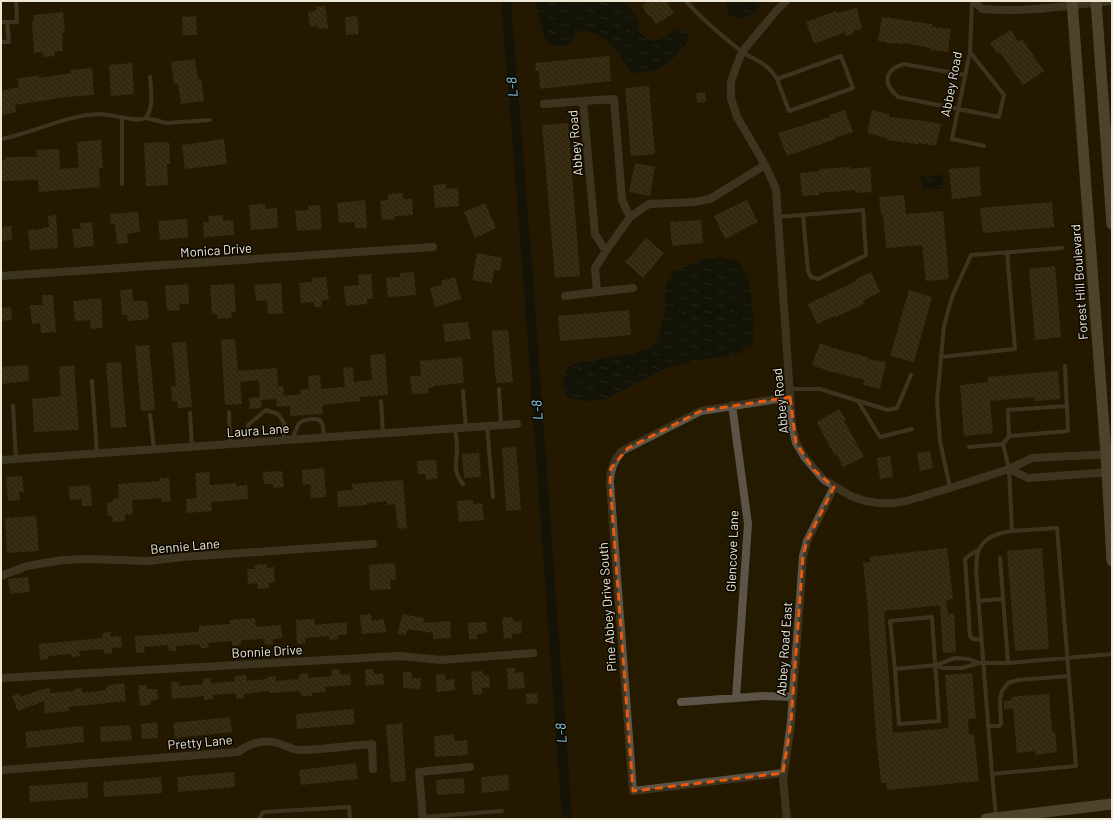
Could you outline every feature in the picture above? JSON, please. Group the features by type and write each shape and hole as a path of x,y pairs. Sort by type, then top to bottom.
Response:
{"main road":[{"path":"1097,2 1112,224"},
{"name":"Forest Hill Boulevard","path":"1072,4 1109,454 1112,561"},
{"path":"991,818 1112,804"}],"street":[{"name":"Abbey Road","path":"786,1 742,52 731,82 731,98 737,117 765,165 776,189 792,426 796,443 805,458 814,470 834,487 851,496 865,501 886,503 906,500 950,488 1009,469 1032,458 1109,454"},
{"name":"Abbey Road","path":"973,1 982,9 1002,11 1112,1"},
{"name":"Abbey Road","path":"544,104 614,99 622,200 630,217"},
{"name":"Abbey Road","path":"583,101 595,234 606,251"},
{"path":"597,292 596,268 630,217 649,204 694,202 710,199 765,165"},
{"name":"Monica Drive","path":"1,276 433,247"},
{"path":"565,296 633,288"},
{"name":"Pine Abbey Drive South","path":"783,773 633,791 610,482 611,468 618,456 628,448 701,411 790,393"},
{"name":"Glencove Lane","path":"732,405 748,517 736,698"},
{"name":"Laura Lane","path":"1,460 517,424"},
{"path":"1009,469 1028,478 1110,472"},
{"name":"Abbey Road East","path":"787,819 783,787 783,773 791,722 803,556 807,541 834,487"},
{"name":"Bennie Lane","path":"1,576 27,566 63,560 88,559 149,561 182,557 373,544"},
{"name":"Bonnie Drive","path":"1,678 385,656 441,660 533,653"},
{"path":"681,702 763,696 793,697"},
{"name":"Pretty Lane","path":"1,770 238,752 250,744 264,741 278,743 291,749 304,750 372,744 373,769"},
{"path":"423,818 419,772 470,767"}],"lane":[{"path":"1,22 17,22 16,1"},
{"path":"686,1 694,11 742,52 771,69 777,79 789,111 853,88 841,56 777,79"},
{"name":"Abbey Road","path":"973,1 970,52 952,139 984,146"},
{"path":"1,42 9,42 8,22"},
{"path":"965,75 904,64 895,66 890,72 888,79 890,88 898,97 999,117 1004,94 970,52"},
{"path":"146,118 151,106 150,77"},
{"path":"1,139 36,130 72,118 94,114 122,117 140,121 146,118 167,123 210,120"},
{"path":"122,117 122,184"},
{"path":"778,217 862,210 866,255 818,279 811,277 808,271 803,215"},
{"path":"950,488 940,441 937,401 944,326 952,297 971,255 1062,248"},
{"path":"941,357 1015,349 1008,252"},
{"path":"1009,436 1068,431 1065,366"},
{"path":"790,393 820,389 888,410 898,408 912,375"},
{"path":"92,381 97,453"},
{"path":"499,389 501,425"},
{"path":"463,391 466,428"},
{"path":"381,400 383,434"},
{"path":"857,401 880,437 912,429"},
{"path":"13,406 16,459"},
{"path":"969,447 1003,444 1009,436 1008,410 1067,406"},
{"path":"246,443 248,425 266,410 278,414 284,423 288,440"},
{"path":"229,412 230,444"},
{"path":"190,413 192,447"},
{"path":"150,415 154,449"},
{"path":"288,440 299,423 315,418 320,420 323,426 324,438"},
{"path":"487,426 493,497"},
{"path":"455,429 457,448 455,462 456,470 458,478 463,484"},
{"path":"1003,444 1009,469 1012,532"},
{"path":"981,640 973,639 970,636 965,559 970,554 978,550 986,540 998,533 1057,528 1076,766 992,774"},
{"path":"978,550 976,569 981,640 981,663 992,774 991,818"},
{"path":"1000,558 1008,663"},
{"path":"978,601 1003,599"},
{"path":"932,617 936,665 939,721 898,724 890,621 932,617"},
{"path":"936,665 942,668 962,668 981,663 1008,663 1112,654"},
{"path":"894,668 936,665 955,658 969,659 981,663"},
{"path":"988,726 999,726 1001,724 1000,700 1002,691 1008,683 1018,680 1069,676"},
{"path":"259,819 263,812 350,807 350,819"},
{"path":"423,818 502,811"}],"highlighted area":[{"path":"790,397 796,443 814,470 834,487 807,541 803,556 791,722 783,773 633,791 610,482 611,468 628,448 701,411"}],"water":[{"path":"536,1 624,1 637,19 640,32 646,38 658,40 679,29 684,31 689,36 681,50 665,65 656,70 633,73 615,50 603,38 596,34 579,32 568,45 556,46 549,43 546,40 542,30"},
{"path":"728,1 763,1 755,12 749,16 737,19 728,13 726,5"},
{"path":"943,175 944,188 922,189 921,176"},
{"path":"724,258 738,261 748,278 754,318 753,343 738,354 668,367 607,398 589,402 566,397 563,380 567,368 580,362 635,353 651,348 658,338 665,312 665,289 672,272 705,259"}],"building":[{"path":"649,1 666,1 674,13 656,24 650,15 648,16 642,5"},
{"path":"325,6 328,28 318,29 317,26 310,27 308,12 316,11 316,7"},
{"path":"857,8 862,29 853,31 854,34 846,36 845,32 814,44 806,22 836,11 837,13"},
{"path":"63,12 65,33 62,33 63,51 54,52 55,56 43,57 43,52 34,53 33,15"},
{"path":"196,16 197,35 183,35 182,17"},
{"path":"357,16 359,34 346,35 345,17"},
{"path":"882,17 932,24 932,27 951,29 948,52 931,50 931,48 904,43 894,44 878,41"},
{"path":"1011,30 1018,42 1022,39 1044,71 1023,85 1000,52 997,54 990,43"},
{"path":"609,56 611,81 540,89 539,71 536,71 535,63"},
{"path":"195,59 198,79 201,79 204,101 181,104 178,84 174,84 171,62"},
{"path":"132,63 134,94 111,96 109,65"},
{"path":"92,68 94,95 66,97 15,105 16,112 1,115 1,91 19,87 17,79 39,75 39,78 71,73 71,70"},
{"path":"649,86 655,154 631,156 625,88"},
{"path":"705,92 706,102 697,103 696,93"},
{"path":"845,110 853,132 787,156 778,133 830,117 829,115"},
{"path":"872,110 889,114 889,117 941,124 936,146 887,140 887,138 867,133"},
{"path":"568,123 580,276 555,278 542,125"},
{"path":"224,139 227,164 185,169 182,145"},
{"path":"101,140 103,168 99,168 100,187 39,192 38,180 1,181 1,160 5,160 5,157 37,157 36,150 59,149 60,169 75,168 79,167 77,142"},
{"path":"169,142 170,164 167,164 168,185 146,186 144,143"},
{"path":"635,163 655,167 650,196 629,192"},
{"path":"851,167 851,169 870,167 872,192 855,193 855,190 802,196 800,173 819,171 819,169"},
{"path":"979,167 981,196 952,199 949,169"},
{"path":"446,184 446,189 458,188 459,206 435,208 433,185"},
{"path":"403,193 403,199 412,199 413,215 395,216 395,219 382,220 380,201 388,200 388,194"},
{"path":"904,195 906,214 943,211 949,279 926,281 922,245 886,248 883,215 881,215 879,197"},
{"path":"365,200 367,228 355,228 355,222 339,223 337,203"},
{"path":"747,200 758,222 725,239 714,216"},
{"path":"1052,202 1054,227 983,233 980,208"},
{"path":"485,203 496,228 475,238 464,212"},
{"path":"265,204 266,209 277,208 278,228 251,230 249,205"},
{"path":"320,205 322,229 297,231 295,211 308,210 308,206"},
{"path":"138,212 140,232 127,234 128,243 117,244 115,224 111,224 110,214"},
{"path":"56,215 58,248 30,250 28,230 49,227 48,216"},
{"path":"223,215 223,221 233,220 234,235 204,237 203,222 209,222 208,216"},
{"path":"187,219 188,237 160,240 158,221"},
{"path":"701,220 703,243 672,246 670,222"},
{"path":"92,222 94,246 74,248 72,229 81,229 80,223"},
{"path":"11,226 12,240 1,241 1,227"},
{"path":"646,238 664,253 643,278 625,262"},
{"path":"477,253 502,258 500,271 494,270 492,283 472,280"},
{"path":"1055,266 1061,337 1035,340 1029,269"},
{"path":"414,272 416,295 388,297 386,278 400,277 400,273"},
{"path":"871,272 880,292 863,301 864,304 817,324 808,304 856,281 856,279"},
{"path":"371,274 373,299 367,299 367,304 346,306 344,286 359,285 358,275"},
{"path":"326,277 329,300 322,300 322,307 314,307 314,302 301,303 299,283 312,282 311,278"},
{"path":"455,277 461,299 435,307 430,288 442,285 441,281"},
{"path":"281,283 283,313 268,314 267,300 256,301 254,285"},
{"path":"188,284 189,304 179,304 180,310 167,311 165,286"},
{"path":"234,284 236,312 231,313 232,318 217,319 217,314 212,314 210,285"},
{"path":"132,289 133,301 147,301 149,319 128,321 127,315 122,315 120,290"},
{"path":"909,290 932,297 914,362 890,356"},
{"path":"42,295 53,295 56,332 41,333 40,323 32,324 30,305 43,305"},
{"path":"101,298 103,328 91,329 90,320 75,321 73,301"},
{"path":"11,307 12,320 1,321 1,308"},
{"path":"629,310 631,335 560,341 558,316"},
{"path":"468,322 471,339 445,342 443,324"},
{"path":"508,330 513,382 496,383 492,331"},
{"path":"235,339 238,371 277,368 278,387 283,386 284,396 301,394 300,390 309,389 308,376 320,375 321,389 345,387 343,368 353,367 354,382 372,380 370,355 385,354 388,395 360,397 360,401 322,405 323,414 290,416 290,406 277,407 276,399 261,400 262,408 250,409 249,398 260,397 259,380 240,382 242,404 225,405 221,340"},
{"path":"186,342 192,407 178,408 177,401 172,401 171,386 176,386 176,379 172,343"},
{"path":"820,343 868,357 867,359 886,362 880,389 863,385 864,380 828,371 812,365"},
{"path":"149,345 155,410 141,411 135,346"},
{"path":"462,357 464,383 434,386 428,388 429,393 412,394 410,376 421,376 420,361"},
{"path":"121,362 126,427 111,428 106,363"},
{"path":"28,365 29,381 1,384 1,367"},
{"path":"74,365 79,430 34,432 32,399 61,396 59,367"},
{"path":"1058,371 1060,399 1035,401 1034,397 990,401 993,433 964,436 960,385 988,382 988,377"},
{"path":"839,409 864,457 843,467 837,454 835,456 817,422"},
{"path":"516,447 521,510 506,511 502,448"},
{"path":"930,451 933,468 920,471 917,453"},
{"path":"479,453 481,477 464,478 462,454"},
{"path":"890,456 893,477 880,479 877,458"},
{"path":"436,460 438,478 426,480 425,474 418,474 417,461"},
{"path":"324,468 326,497 311,498 310,484 303,485 302,470"},
{"path":"282,471 284,487 273,488 273,484 264,484 263,472"},
{"path":"209,472 210,485 236,483 236,486 247,485 248,499 211,502 212,511 187,513 186,499 197,498 195,473"},
{"path":"22,476 24,492 19,492 20,500 8,501 6,477"},
{"path":"159,478 169,478 171,501 161,502 161,498 132,500 133,514 125,515 125,521 113,522 112,516 108,516 107,503 113,502 113,499 119,498 118,484 160,481"},
{"path":"403,480 407,528 398,529 395,504 387,505 387,501 367,503 367,505 338,507 337,491 353,490 352,484"},
{"path":"90,485 92,506 82,506 82,499 70,500 69,487"},
{"path":"473,500 473,504 482,503 484,520 459,522 457,501"},
{"path":"36,516 39,551 7,553 5,518"},
{"path":"947,548 953,599 946,600 948,614 954,613 956,652 943,653 940,605 884,611 893,733 949,728 945,675 972,673 976,719 968,719 969,734 974,734 979,781 887,790 886,783 881,783 876,735 869,619 863,563 870,562 870,557"},
{"path":"1042,548 1049,649 1015,651 1007,551"},
{"path":"395,563 396,580 390,580 391,589 370,590 369,565"},
{"path":"266,564 267,568 274,567 275,582 268,583 269,588 258,589 257,583 248,584 247,569 255,569 254,565"},
{"path":"28,577 30,592 10,594 8,579"},
{"path":"371,614 372,621 384,619 386,632 362,634 360,615"},
{"path":"402,614 424,618 423,623 450,621 451,638 433,639 433,633 408,629 406,635 398,634"},
{"path":"513,617 513,622 521,621 522,633 512,634 512,638 504,639 502,618"},
{"path":"255,618 256,627 281,625 282,638 273,639 273,644 265,645 264,639 241,640 241,645 232,646 232,641 208,643 209,648 201,648 200,644 176,646 176,651 169,651 168,645 144,647 145,652 136,653 135,636 199,632 199,626 230,624 230,620"},
{"path":"314,619 315,625 347,622 347,634 337,635 338,639 329,640 329,636 305,638 305,643 297,644 296,620"},
{"path":"486,622 487,633 477,634 477,639 469,639 468,623"},
{"path":"111,632 111,637 121,636 122,647 112,648 112,653 104,654 104,649 79,651 80,656 72,657 72,654 48,656 48,659 40,660 39,644 103,638 102,633"},
{"path":"507,668 515,668 515,673 523,672 525,688 508,689"},
{"path":"340,669 340,675 350,674 351,685 325,687 326,692 312,693 312,696 301,696 300,691 269,693 268,691 244,694 244,698 236,699 236,693 213,695 213,699 204,700 204,696 172,699 171,682 179,682 179,686 203,684 203,679 211,678 211,683 235,681 234,676 246,675 247,681 267,679 267,677 276,676 276,681 299,679 299,674 308,673 308,678 332,676 331,670"},
{"path":"365,669 373,669 374,674 383,673 384,684 366,686"},
{"path":"483,671 484,676 489,675 490,687 482,688 482,694 473,695 471,672"},
{"path":"403,672 412,672 412,678 421,678 420,689 403,688"},
{"path":"445,674 445,680 454,679 455,690 437,692 436,675"},
{"path":"124,683 126,701 69,707 69,711 45,713 44,701 18,711 12,696 20,693 21,697 42,689 50,688 50,693 74,691 74,689 82,688 83,693 106,690 106,686"},
{"path":"138,685 147,685 147,689 157,689 158,700 150,701 151,705 140,706"},
{"path":"537,693 538,703 527,704 526,694"},
{"path":"1049,694 1052,732 1055,732 1057,752 1036,755 1035,751 1017,753 1013,708 1004,709 1004,701 1012,700 1011,697"},
{"path":"353,709 355,724 297,729 296,714"},
{"path":"230,717 232,732 175,738 173,723"},
{"path":"157,722 158,738 142,739 141,724"},
{"path":"402,723 406,781 391,782 386,725"},
{"path":"130,725 132,740 101,742 100,727"},
{"path":"83,726 84,742 27,748 25,732"},
{"path":"454,734 455,741 467,740 468,755 435,757 434,736"},
{"path":"356,763 358,779 301,785 299,770"},
{"path":"234,772 235,787 178,792 177,777"},
{"path":"508,775 509,790 482,793 481,777"},
{"path":"161,777 162,793 104,797 103,782"},
{"path":"464,778 465,793 437,795 436,780"},
{"path":"87,782 88,798 30,802 29,786"}],"waterway":[{"name":"L-8","path":"506,1 527,263 567,819"}]}
